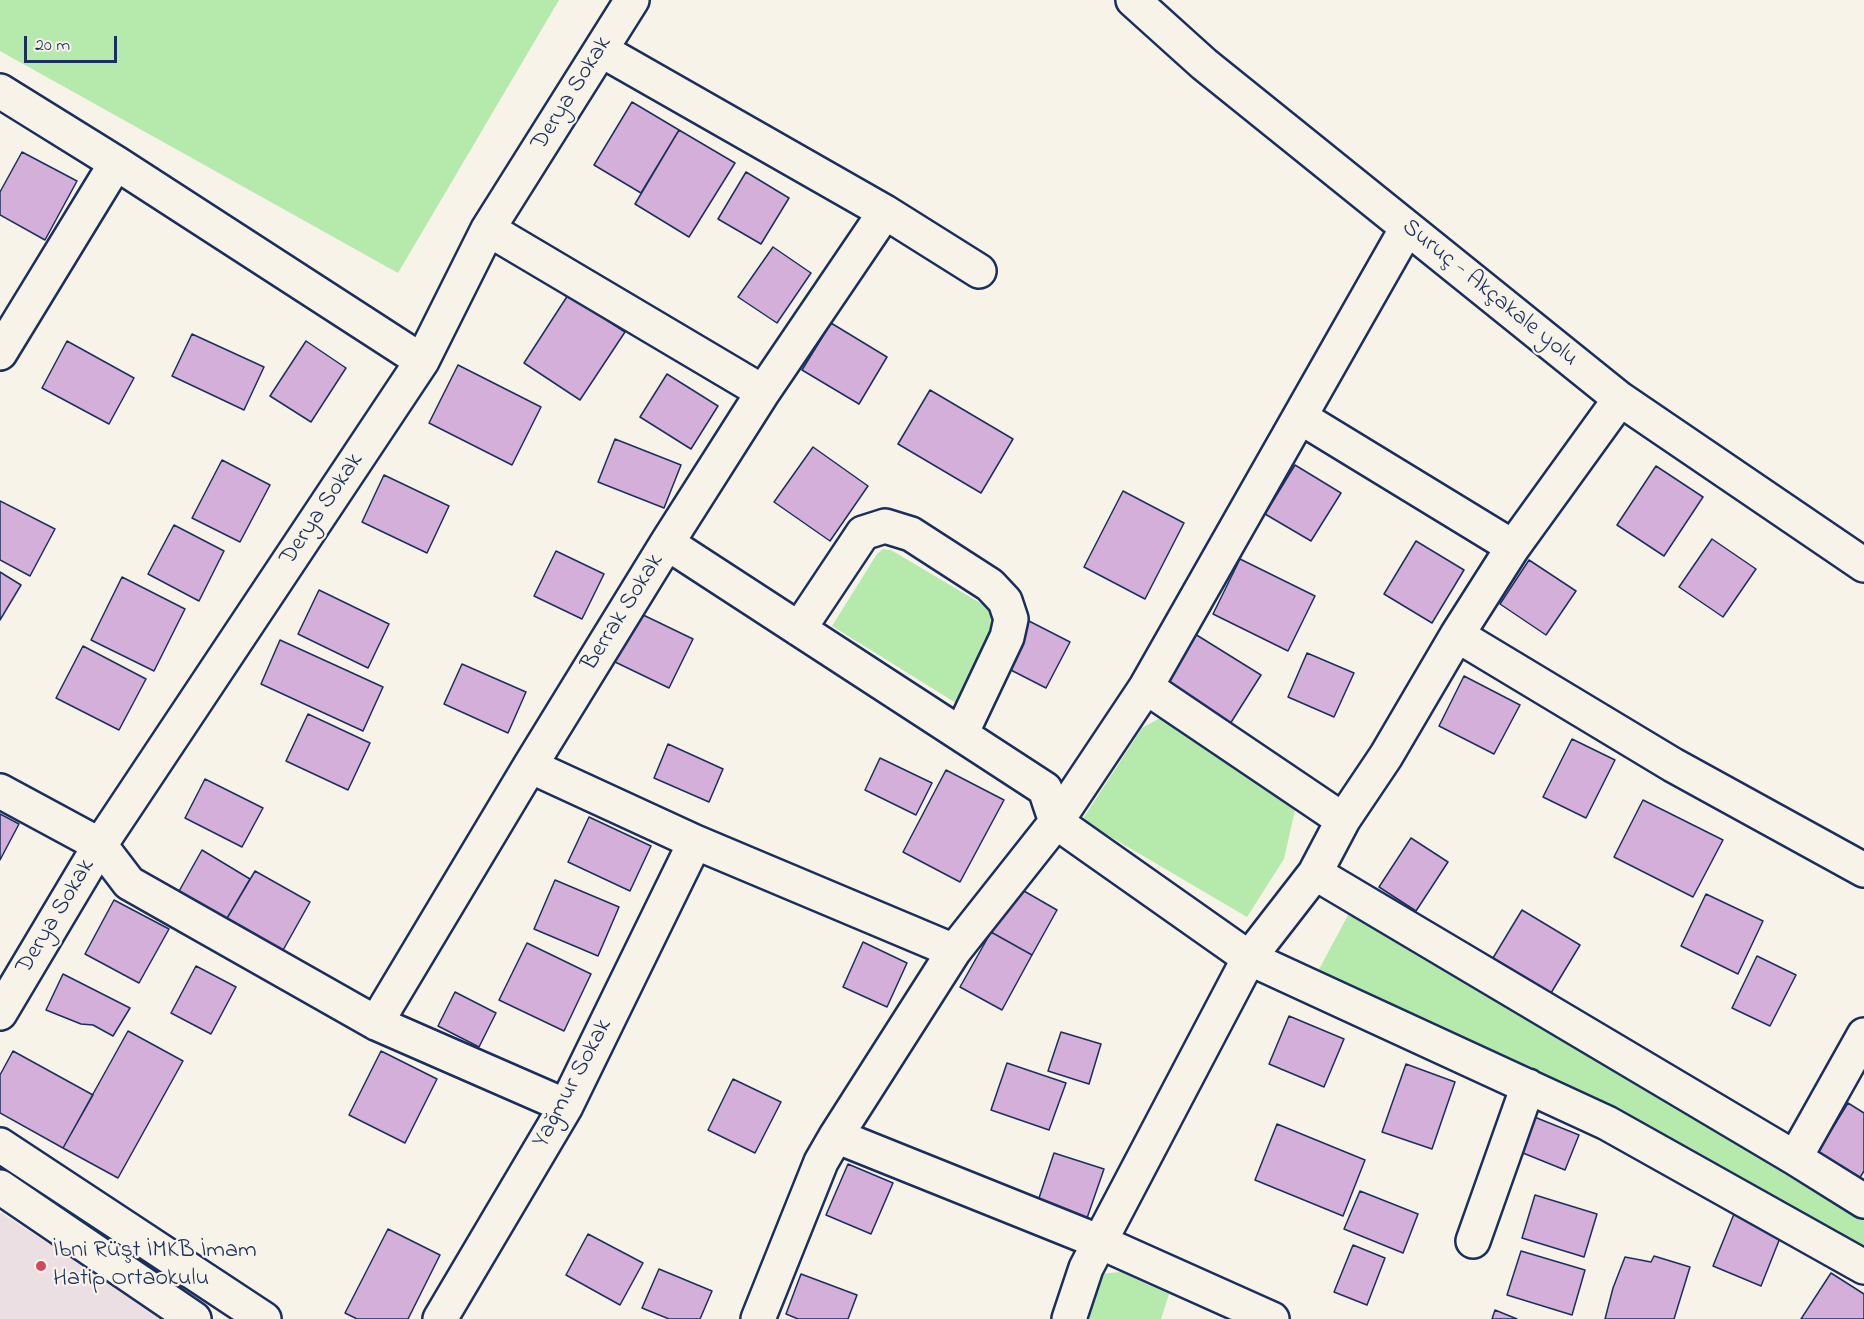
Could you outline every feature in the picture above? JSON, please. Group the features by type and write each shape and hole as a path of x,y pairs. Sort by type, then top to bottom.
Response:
{"street":[{"name":"Derya Sokak","path":"0,1013 100,845 422,361 488,229 632,0"},
{"name":"Suruç - Akçakale yolu","path":"1133,0 1204,63 1620,399 1864,565"},
{"path":"600,50 885,212 979,271"},
{"path":"0,91 116,163 422,361"},
{"path":"0,353 116,163"},
{"name":"Berrak Sokak","path":"376,1023 667,543 763,392 885,212"},
{"path":"758,1319 821,1162 836,1136 954,951 1056,822 1146,687 1407,228"},
{"path":"488,229 763,392"},
{"path":"1069,1319 1086,1268 1250,958 1315,873 1343,820 1386,756 1457,635 1513,547 1620,399"},
{"path":"1300,417 1513,547"},
{"path":"799,629 863,533 885,526 911,534 990,585 1005,601 1011,619 1007,637 961,734"},
{"path":"667,543 1045,789 1056,822 1250,958 1607,1123 1864,1268"},
{"path":"1457,635 1673,765 1864,870"},
{"path":"1146,687 1343,820"},
{"path":"530,766 695,842 954,951"},
{"path":"0,791 100,845 129,883 376,1023 566,1106"},
{"name":"Yağmur Sokak","path":"440,1319 566,1106 695,842"},
{"path":"1315,873 1795,1158 1864,1202"},
{"path":"1795,1158 1864,1035"},
{"path":"1473,1241 1528,1086"},
{"path":"836,1136 1100,1242 1272,1319"},
{"path":"0,1145 264,1319"},
{"path":"0,1187 194,1319"}],"shaded area":[{"name":"İbni Rüşt İMKB İmam Hatip Ortaokulu","path":"0,1212 165,1319 0,1319"}],"green space":[{"path":"0,0 559,0 398,273 0,51"},
{"path":"883,549 891,550 992,610 994,630 956,703 832,626 877,554"},
{"path":"1162,717 1297,801 1284,859 1247,917 1082,820 1142,728"},
{"path":"1354,904 1864,1217 1864,1252 1316,975"},
{"path":"1120,1272 1169,1294 1161,1319 1081,1319 1099,1274"}],"building":[{"path":"632,102 679,130 641,193 594,165"},
{"path":"679,130 735,163 689,237 635,204"},
{"path":"22,152 77,181 45,240 0,215 0,192"},
{"path":"746,172 789,198 761,244 718,219"},
{"path":"773,247 811,273 777,323 738,297"},
{"path":"568,295 625,332 580,400 524,363"},
{"path":"831,323 887,357 859,404 802,370"},
{"path":"192,334 264,367 244,410 172,376"},
{"path":"67,341 134,378 109,424 42,388"},
{"path":"306,341 346,368 311,422 270,396"},
{"path":"458,365 541,407 512,465 429,423"},
{"path":"667,374 718,406 691,449 640,417"},
{"path":"930,390 1013,439 981,493 898,444"},
{"path":"615,439 681,465 664,508 598,482"},
{"path":"813,447 868,486 830,541 774,502"},
{"path":"222,460 270,485 240,542 192,518"},
{"path":"1295,465 1341,493 1311,541 1265,514"},
{"path":"1656,466 1703,497 1664,556 1617,525"},
{"path":"384,475 449,506 427,553 362,522"},
{"path":"1123,491 1184,523 1145,599 1084,567"},
{"path":"0,501 55,529 30,576 0,560"},
{"path":"174,525 224,551 199,601 148,574"},
{"path":"1712,539 1756,569 1723,617 1679,587"},
{"path":"1416,541 1464,570 1432,623 1384,594"},
{"path":"556,551 604,574 582,619 534,596"},
{"path":"1240,559 1315,596 1288,651 1213,614"},
{"path":"1529,560 1576,591 1546,635 1500,604"},
{"path":"0,572 21,585 0,620"},
{"path":"122,577 185,609 154,671 91,640"},
{"path":"319,590 389,624 368,668 298,634"},
{"path":"637,612 693,639 669,688 613,661"},
{"path":"1027,620 1070,642 1046,688 1003,666"},
{"path":"1195,634 1261,675 1230,724 1165,683"},
{"path":"280,640 383,687 363,731 261,684"},
{"path":"83,646 146,679 119,730 56,698"},
{"path":"1307,653 1354,673 1334,717 1288,697"},
{"path":"462,664 526,692 508,733 444,704"},
{"path":"1464,676 1520,705 1494,754 1439,726"},
{"path":"308,714 370,743 348,790 286,761"},
{"path":"1572,739 1615,760 1586,818 1543,797"},
{"path":"668,744 723,769 709,802 654,778"},
{"path":"880,758 932,783 916,815 865,790"},
{"path":"946,770 1004,800 960,882 903,852"},
{"path":"205,779 263,808 242,847 185,818"},
{"path":"1643,800 1723,840 1693,897 1614,857"},
{"path":"0,814 19,824 0,860"},
{"path":"589,817 651,846 630,891 568,862"},
{"path":"1411,838 1448,862 1416,911 1379,887"},
{"path":"202,850 250,879 226,920 178,893"},
{"path":"255,871 310,902 282,952 226,920"},
{"path":"555,880 619,907 598,956 534,929"},
{"path":"1017,887 1057,910 1032,955 991,932"},
{"path":"1706,894 1763,921 1738,974 1681,946"},
{"path":"114,900 169,929 139,983 85,954"},
{"path":"1522,910 1580,945 1551,993 1493,958"},
{"path":"991,932 1032,955 1002,1010 960,987"},
{"path":"863,942 907,963 887,1007 843,987"},
{"path":"527,943 591,974 564,1031 499,1000"},
{"path":"1757,956 1796,975 1770,1026 1732,1008"},
{"path":"196,966 236,987 211,1034 171,1013"},
{"path":"63,974 130,1008 113,1036 93,1025 81,1024 46,1010"},
{"path":"455,992 496,1013 479,1047 438,1026"},
{"path":"1289,1016 1344,1039 1324,1087 1269,1064"},
{"path":"128,1031 183,1061 118,1178 63,1148"},
{"path":"1061,1032 1101,1044 1089,1084 1048,1071"},
{"path":"13,1051 93,1095 63,1148 0,1113 0,1075"},
{"path":"381,1051 437,1079 405,1143 349,1115"},
{"path":"1007,1063 1066,1083 1049,1130 991,1110"},
{"path":"1406,1064 1455,1082 1432,1149 1382,1132"},
{"path":"733,1079 781,1102 755,1153 708,1130"},
{"path":"1848,1103 1864,1113 1864,1171 1856,1184 1814,1158"},
{"path":"1532,1116 1579,1135 1565,1170 1518,1151"},
{"path":"1277,1124 1365,1160 1343,1216 1255,1180"},
{"path":"1054,1153 1104,1169 1086,1221 1037,1204"},
{"path":"848,1164 893,1183 871,1234 826,1215"},
{"path":"1360,1191 1418,1214 1403,1253 1344,1229"},
{"path":"1535,1195 1597,1214 1584,1257 1522,1238"},
{"path":"1734,1214 1782,1233 1761,1286 1713,1266"},
{"path":"388,1229 440,1255 408,1319 357,1319 345,1313"},
{"path":"588,1234 643,1263 620,1305 566,1275"},
{"path":"1353,1245 1385,1258 1367,1305 1334,1292"},
{"path":"1521,1251 1585,1270 1572,1315 1507,1295"},
{"path":"1654,1256 1690,1267 1674,1319 1605,1319 1613,1288 1625,1257 1651,1262"},
{"path":"659,1269 712,1291 700,1319 669,1319 642,1308"},
{"path":"1831,1273 1864,1294 1864,1319 1801,1319"},
{"path":"801,1274 857,1295 848,1319 798,1319 786,1314"},
{"path":"1495,1310 1517,1319 1492,1319"}],"place":[{"name":"İbni Rüşt İMKB İmam Hatip Ortaokulu","path":"41,1266"}]}
